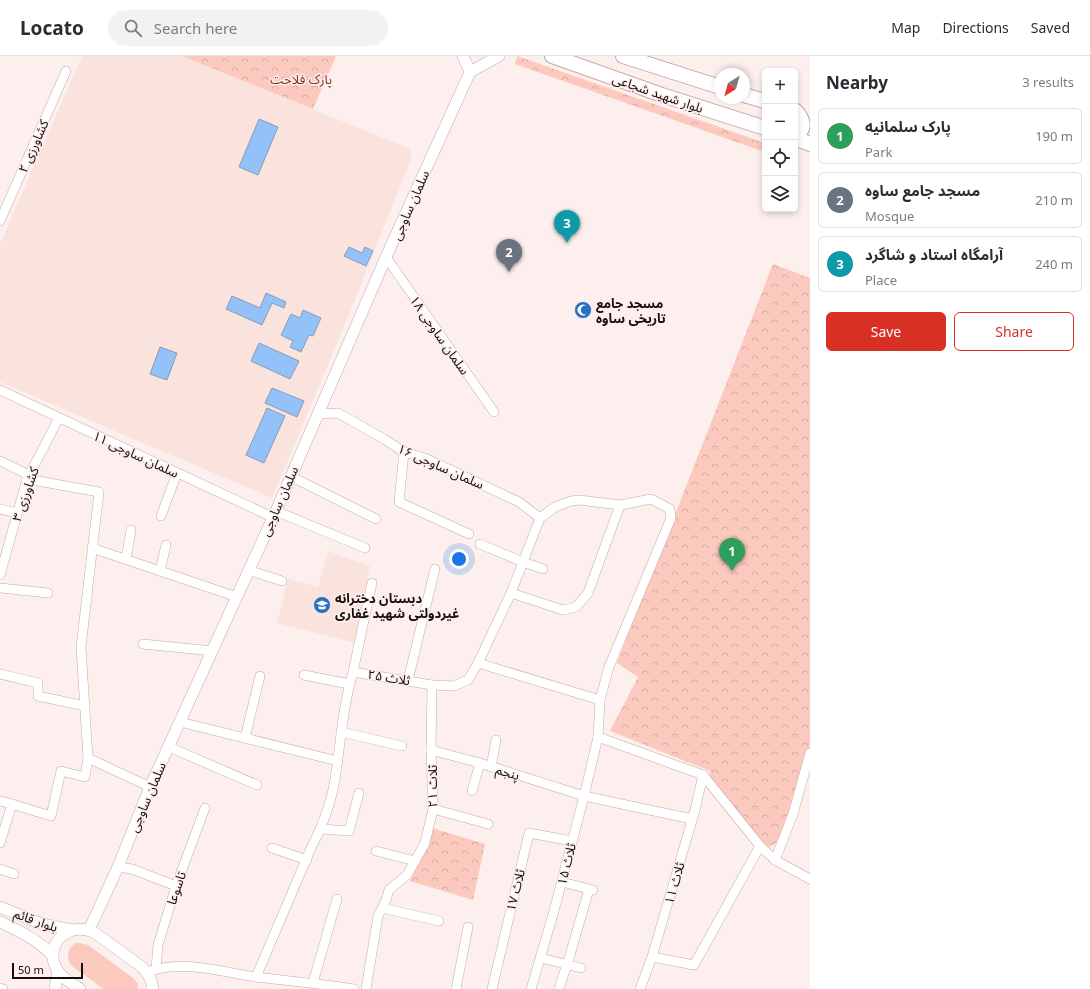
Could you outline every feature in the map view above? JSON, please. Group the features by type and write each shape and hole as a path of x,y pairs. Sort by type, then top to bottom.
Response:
{"main road":[{"name":"بلوار شهید شجاعی","path":"552,56 662,95 762,127"},
{"name":"بلوار شهید شجاعی","path":"623,56 714,85"},
{"path":"750,97 762,100"},
{"path":"798,112 810,116"},
{"path":"798,114 801,116 804,124 802,130 798,133"},
{"path":"798,139 810,144"}],"street":[{"path":"463,56 470,72 499,56"},
{"name":"کشاورزی ۲","path":"0,222 66,71"},
{"name":"سلمان ساوجی","path":"89,930 118,867 150,787 213,651 386,258 470,72"},
{"name":"سلمان ساوجی ۱۸","path":"386,258 494,412"},
{"name":"سلمان ساوجی ۱۱","path":"0,390 177,473 274,514 365,548"},
{"name":"سلمان ساوجی ۱۶","path":"318,414 338,413 404,452 425,458 519,502 540,518"},
{"name":"کشاورزی ۳","path":"0,575 28,477 59,418"},
{"path":"404,452 399,502 469,534"},
{"path":"0,461 28,477 99,492 81,647 88,758 86,777 61,771 51,816 0,800"},
{"path":"161,516 177,473"},
{"path":"290,476 376,519"},
{"name":"ثلاث ۱۵","path":"531,989 562,882 584,796 598,737 600,700 609,667 671,518 670,509 651,499 620,505"},
{"path":"511,593 563,610 576,607 588,592 620,505 579,500 571,501 555,507 540,518"},
{"path":"0,509 18,513"},
{"name":"ثلاث ۲۵","path":"256,977 321,829 333,788 349,684 353,672 432,685 454,686 468,680 478,663 511,593 540,518"},
{"path":"126,559 131,530"},
{"path":"160,571 166,544"},
{"path":"480,544 543,569"},
{"path":"92,548 237,597"},
{"path":"408,680 435,568"},
{"path":"248,570 282,581"},
{"path":"353,672 372,583"},
{"path":"0,588 48,593"},
{"path":"143,644 213,651"},
{"path":"478,663 600,700"},
{"path":"0,674 38,683 38,696 85,706"},
{"path":"304,675 349,684"},
{"path":"250,739 260,676"},
{"name":"ثلاث ۲۱","path":"366,989 378,916 389,890 407,875 425,843 434,809 432,685"},
{"path":"180,722 338,761"},
{"path":"341,732 402,746"},
{"path":"598,737 703,775 760,846 775,860 810,879"},
{"path":"491,767 496,740"},
{"path":"169,747 257,785"},
{"name":"پنجم","path":"432,750 584,796 692,819"},
{"path":"775,860 793,814 810,753"},
{"path":"88,758 150,787"},
{"path":"472,791 480,764"},
{"name":"ثلاث ۱۱","path":"640,989 652,957 692,819 703,775"},
{"path":"321,829 349,832 359,793"},
{"path":"0,843 12,804"},
{"name":"تاسوعا","path":"152,971 158,945 176,886 205,808"},
{"path":"434,809 488,824"},
{"name":"ثلاث ۱۷","path":"492,989 529,833 572,841"},
{"path":"652,957 694,965 760,846"},
{"path":"272,848 307,860"},
{"path":"376,850 415,861"},
{"path":"118,867 132,869 176,886"},
{"path":"0,869 14,874"},
{"path":"559,989 591,889 562,882"},
{"path":"313,983 337,899"},
{"name":"بلوار قائم","path":"0,907 42,924 72,930 89,930"},
{"path":"382,908 439,921"},
{"name":"بلوار قائم","path":"0,922 33,938 44,946 53,956"},
{"path":"456,989 468,927"},
{"path":"72,930 64,934 58,940 54,948 54,964 58,972 80,989"},
{"path":"89,930 96,933 152,971 188,965 256,977 285,985 313,983 354,989"},
{"path":"541,958 581,968"},
{"path":"152,971 151,980 153,989"},
{"path":"55,989 58,972"}],"shaded area":[{"path":"82,56 182,56 410,149 412,157 350,312 272,498 0,382 0,244"},
{"name":"دبستان دخترانه غیردولتی شهید غفاری","path":"328,551 370,566 355,643 277,623 288,579 318,587"}],"green space":[{"name":"پارک فلاحت","path":"182,56 336,56 313,109"},
{"path":"517,56 762,142 762,151 515,64"},
{"path":"773,264 810,278 810,753 782,841 764,849 710,784 710,771 610,731 638,677 617,663"},
{"path":"432,828 485,844 473,900 410,881 425,852"},
{"path":"76,943 88,945 133,978 138,984 138,989 104,989 73,967 70,964 68,954 73,945"}],"building":[{"path":"259,119 278,127 258,175 239,167"},
{"path":"349,247 362,253 365,247 373,251 366,266 344,256"},
{"path":"266,293 286,302 284,308 272,303 262,325 226,309 232,296 260,308"},
{"path":"303,310 321,318 313,336 309,335 301,352 290,347 293,341 281,335 291,314 300,318"},
{"path":"259,343 299,361 290,379 251,361"},
{"path":"160,347 177,353 167,380 150,374"},
{"path":"272,388 304,401 297,417 265,403"},
{"path":"267,408 285,416 264,463 246,455"}],"place":[{"name":"آرامگاه استاد و شاگرد","path":"567,243"},
{"name":"مسجد جامع ساوه","path":"509,272"},
{"name":"مسجد جامع تاریخی ساوه","path":"583,310"},
{"name":"پارک سلمانیه","path":"732,571"},
{"name":"دبستان دخترانه غیردولتی شهید غفاری","path":"322,605"}]}
